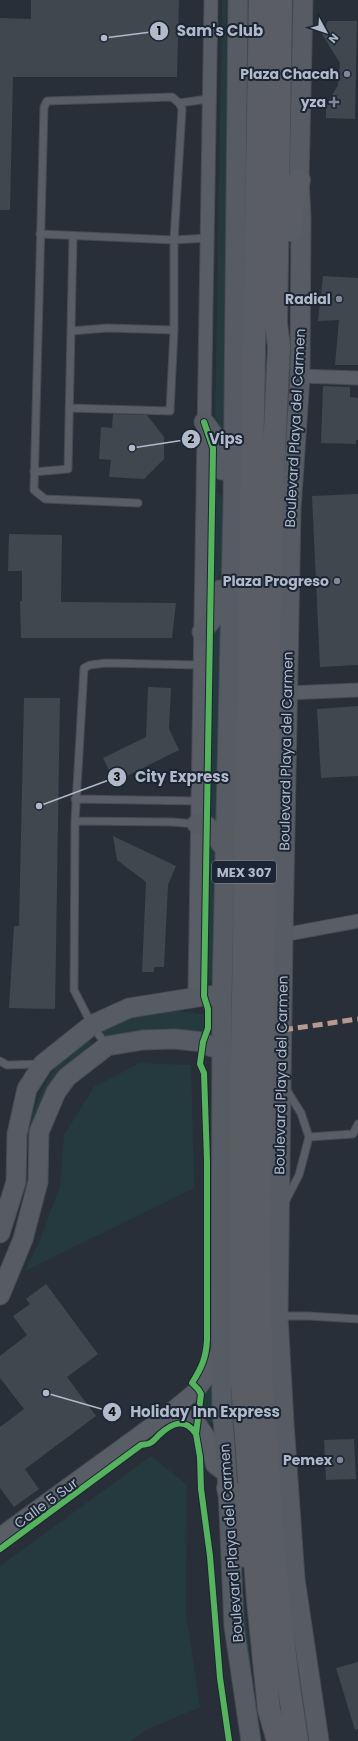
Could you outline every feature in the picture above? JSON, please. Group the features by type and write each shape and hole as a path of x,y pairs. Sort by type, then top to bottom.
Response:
{"highway":[{"name":"MEX 307","path":"260,0 241,1116 241,1370 258,1601 269,1710 278,1741"},
{"name":"MEX 307","path":"281,0 276,324 279,346 272,492 262,1166 259,1236 262,1373 275,1567 288,1681 297,1741"},
{"path":"279,346 288,318 292,205 299,180"},
{"path":"227,1481 246,1564 258,1601"},
{"path":"265,1741 269,1710"}],"main road":[{"name":"Boulevard Playa del Carmen","path":"238,0 233,506 226,850 213,996 221,1048 222,1405 234,1626 250,1741"},
{"name":"Boulevard Playa del Carmen","path":"303,0 299,180 301,217 300,376 291,509 278,1316 295,1579 319,1741"},
{"path":"204,422 222,446 222,488 233,506"},
{"path":"202,632 218,612 220,584 231,567"},
{"path":"197,824 207,826 226,850"},
{"path":"23,1239 11,1236 2,1228 16,1182 17,1134 27,1089 43,1064 92,1024 129,1008 213,996"},
{"path":"0,1295 23,1239 38,1182 39,1132 56,1092 67,1077 107,1046 143,1040 175,1039 203,1042 209,1046 221,1048"}],"street":[{"path":"211,0 208,98 202,632 200,665 195,990 213,996"},
{"path":"300,376 358,378"},
{"path":"288,692 358,690"},
{"path":"283,934 358,921"},
{"name":"Calle 5 Sur","path":"0,1536 169,1413 198,1389 212,1370 221,1348"},
{"path":"169,1413 187,1416 197,1422 207,1437 214,1465 227,1481"}],"lane":[{"path":"69,408 170,411 174,330 174,240 182,109 179,103 172,97 47,101 44,107 34,490 45,499 138,503"},
{"path":"179,103 208,98"},
{"path":"40,234 174,240 207,238"},
{"path":"34,472 68,469 73,236"},
{"path":"71,331 107,328 174,330"},
{"path":"107,1046 92,1024 74,990 75,799 84,668 90,665 106,663 200,665"},
{"path":"75,799 198,801"},
{"path":"75,821 172,822 197,824"},
{"path":"0,1061 7,1065 43,1064"},
{"path":"280,1211 299,1175 309,1137 301,1113 282,1082"},
{"path":"309,1137 356,1136 358,1124"},
{"path":"278,1316 358,1319"}],"green space":[{"path":"222,0 226,0 226,32 231,73 225,439 215,426"},
{"path":"216,446 218,453 217,492 224,499 222,569 216,584 216,598 213,609"},
{"path":"222,618 219,832 209,820 213,630"},
{"path":"210,839 218,850 213,977 207,986"},
{"path":"168,1010 203,1014 206,1029 203,1032 167,1029 143,1030 108,1039 103,1033 103,1025 120,1018"},
{"path":"87,1038 92,1044 69,1063 55,1080 29,1153 26,1155 22,1150 28,1127 40,1093 62,1059"},
{"path":"140,1063 191,1065 194,1188 25,1271 40,1240 60,1186 64,1135 94,1087"},
{"path":"211,1384 213,1385 214,1422 210,1424 190,1405"},
{"path":"151,1456 187,1485 186,1612 200,1707 146,1730 131,1741 0,1741 0,1566"},
{"path":"238,1548 260,1741 243,1635"}],"building":[{"path":"31,0 179,0 177,77 13,77 10,210 0,210 0,18 31,19"},
{"name":"Plaza Chacah","path":"328,21 357,21 355,119 326,118 326,106 338,85 340,63 322,34"},
{"name":"Radial","path":"323,276 358,278 358,365 335,365 339,320 318,321"},
{"path":"323,386 350,387 350,397 358,398 358,440 356,440 356,444 321,443"},
{"path":"113,414 147,415 164,437 164,459 144,479 109,477 111,460 99,459 101,427 112,428"},
{"name":"Plaza Progreso","path":"358,494 358,665 320,667 312,496"},
{"path":"9,534 62,535 61,602 176,603 172,638 21,638 20,601 22,601 22,571 8,571"},
{"path":"148,687 171,688 169,729 179,750 115,782 103,758 146,737"},
{"path":"24,698 60,698 55,1009 9,1008 14,926 19,926"},
{"path":"358,706 358,776 321,778 317,709"},
{"path":"113,836 176,866 168,885 164,967 154,967 154,972 142,972 146,882 117,860"},
{"path":"46,1284 98,1354 67,1377 96,1416 25,1469 39,1489 14,1507 0,1488 0,1427 24,1409 0,1378 0,1356 27,1335 13,1316 30,1304 26,1299"},
{"name":"Pemex","path":"354,1439 356,1479 326,1480 324,1440"},
{"path":"358,1662 358,1729 355,1730 336,1668"}],"marked path":[{"path":"283,1030 358,1019"}],"cycle path":[{"path":"204,422 213,448 204,996 208,1009 208,1028 203,1042 200,1064 204,1073 207,1160 207,1340 203,1362 192,1383 201,1394 196,1434 200,1457 201,1489 210,1556 220,1678 229,1741"},
{"path":"0,1549 141,1445 152,1442 169,1427 178,1424 187,1425 196,1434"}],"place":[{"name":"Sam's Club","path":"104,38"},
{"name":"Plaza Chacah","path":"347,74"},
{"name":"yza","path":"334,102"},
{"name":"Radial","path":"339,299"},
{"name":"Vips","path":"132,448"},
{"name":"Plaza Progreso","path":"337,581"},
{"name":"City Express","path":"39,806"},
{"name":"Holiday Inn Express","path":"46,1393"},
{"name":"Pemex","path":"340,1460"}]}
